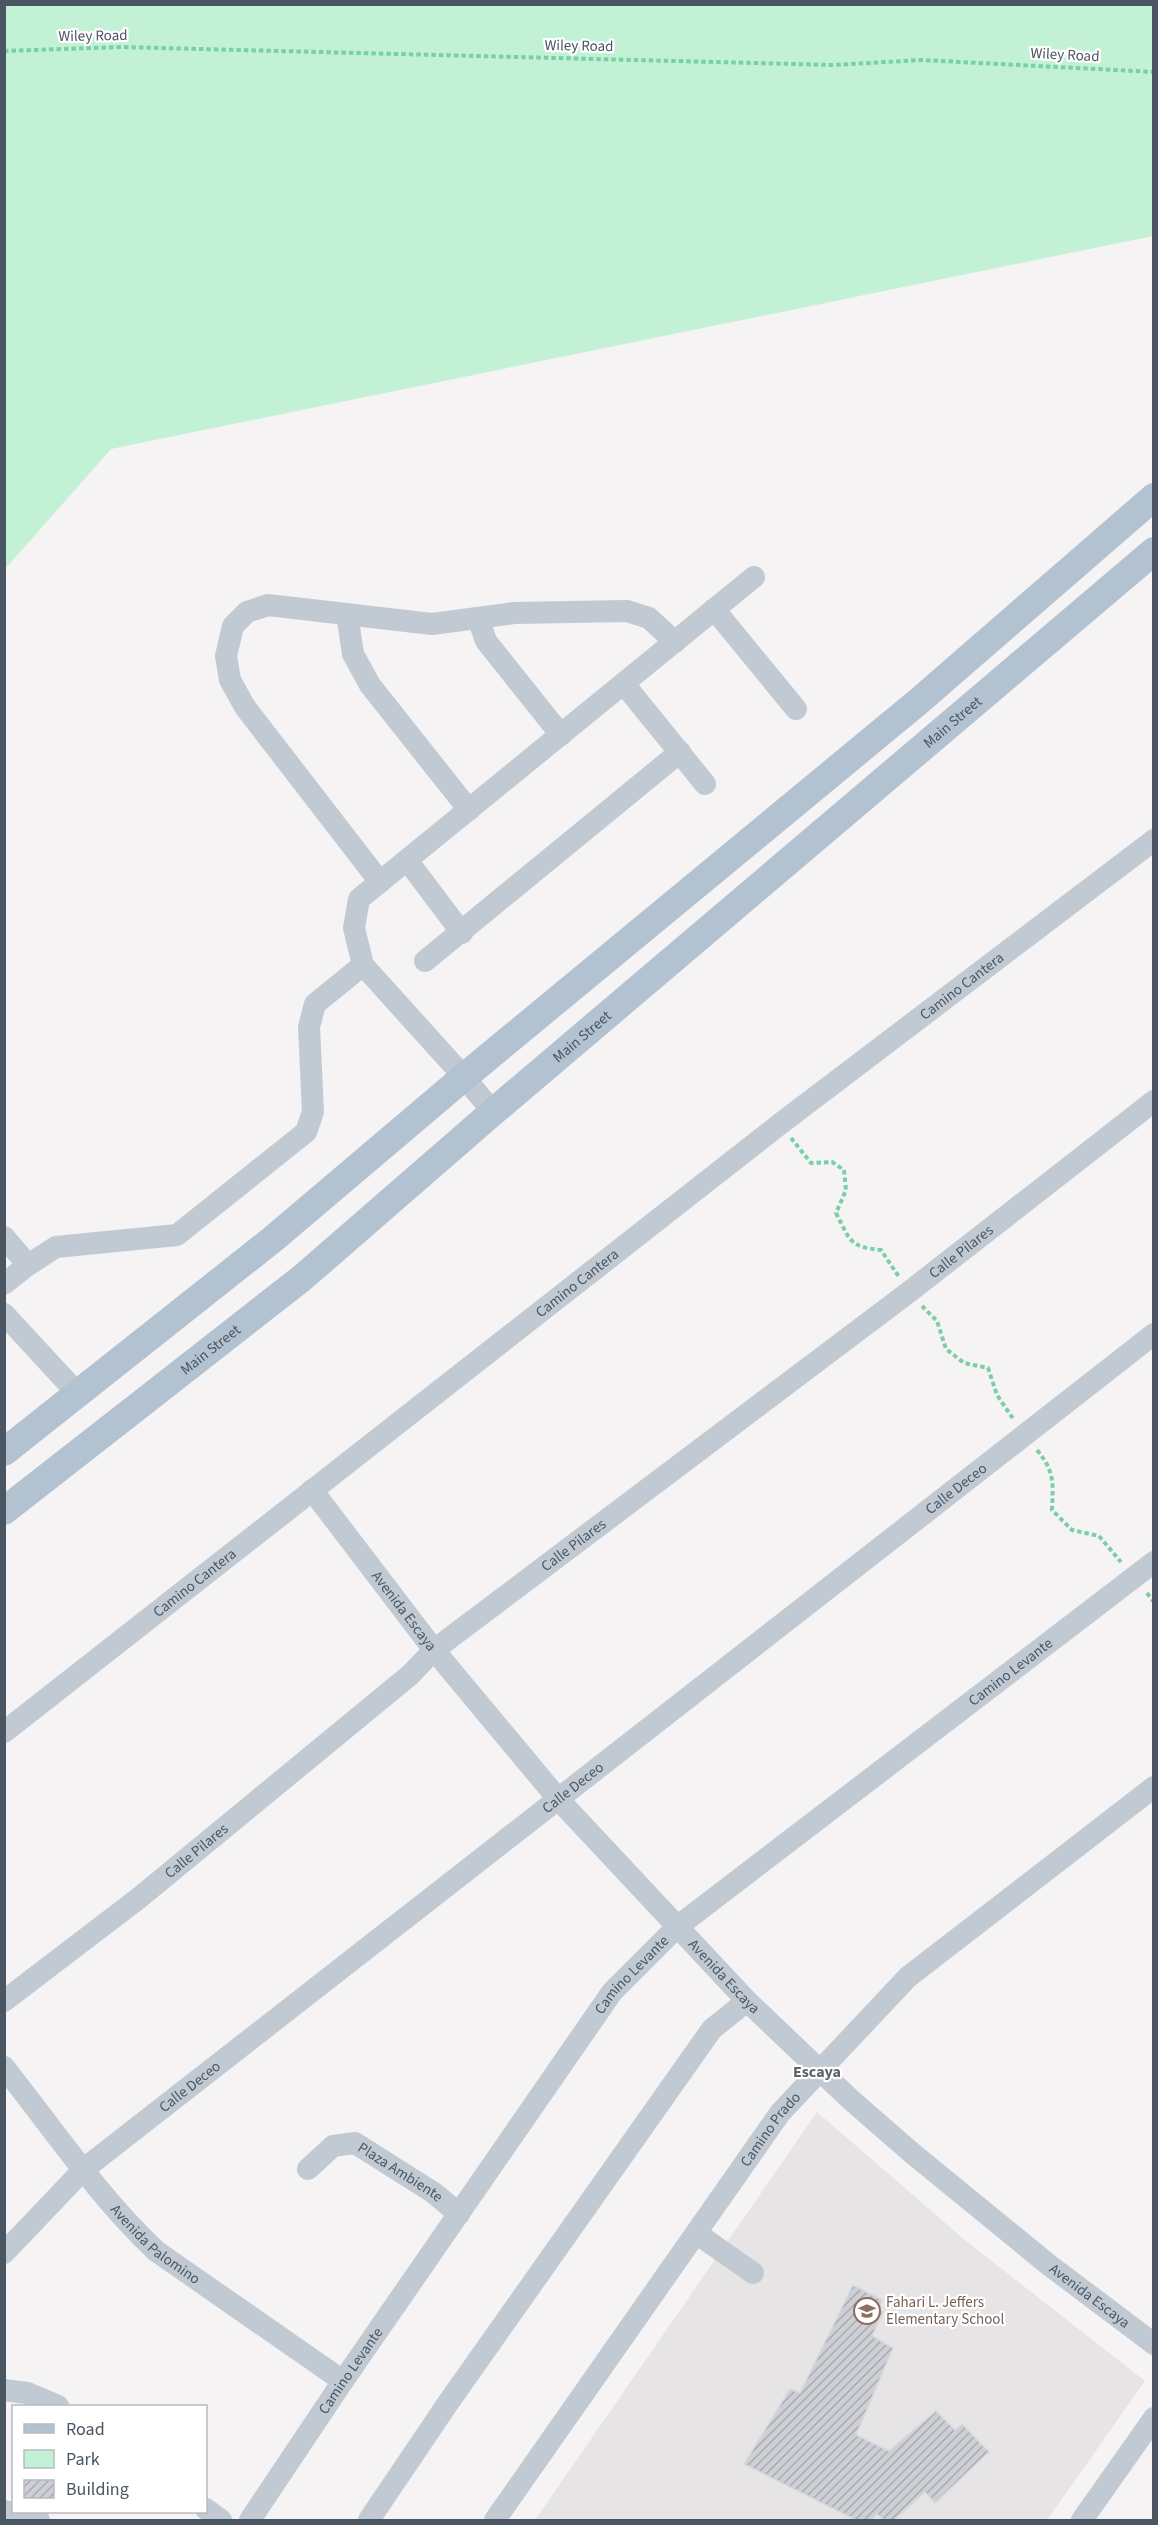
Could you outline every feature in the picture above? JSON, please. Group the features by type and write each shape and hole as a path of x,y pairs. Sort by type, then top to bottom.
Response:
{"main road":[{"path":"4,1452 273,1239 464,1077 919,701 1154,497"},
{"name":"Main Street","path":"4,1511 302,1278 493,1112 1154,552"}],"street":[{"path":"493,1112 363,965 354,928 359,899 754,577"},
{"path":"380,882 245,707 230,680 226,656 233,626 247,612 268,605 432,624 514,613 627,611 650,618 675,642"},
{"path":"714,609 796,709"},
{"path":"347,614 353,654 370,685 469,810"},
{"path":"478,618 486,641 561,735"},
{"path":"624,684 705,783"},
{"path":"425,961 680,753"},
{"name":"Camino Cantera","path":"4,1732 780,1124 1154,840"},
{"path":"406,860 462,933"},
{"path":"4,1284 56,1247 177,1235 306,1132 313,1112 309,1027 315,1004 363,965"},
{"name":"Calle Pilares","path":"4,2001 139,1898 410,1675 434,1650 909,1292 1154,1101"},
{"path":"4,1237 28,1265"},
{"path":"4,1314 78,1394"},
{"name":"Calle Deceo","path":"4,2253 84,2169 1154,1334"},
{"name":"Avenida Escaya","path":"312,1490 434,1650 559,1800 747,2001 859,2107 977,2207 1154,2344"},
{"name":"Camino Levante","path":"250,2520 343,2381 612,1992 677,1927 1154,1562"},
{"name":"Camino Prado","path":"495,2520 780,2113 908,1977 1154,1787"},
{"path":"369,2520 448,2403 712,2029 747,2001"},
{"name":"Avenida Palomino","path":"4,2067 129,2226 156,2251 343,2381"},
{"name":"Plaza Ambiente","path":"308,2169 333,2145 355,2143 434,2193 459,2214"},
{"path":"696,2234 753,2273"},
{"path":"4,2390 27,2393 56,2405"},
{"path":"1082,2520 1154,2418"},
{"path":"207,2510 221,2520"},
{"path":"4,2511 39,2520"}],"path":[{"name":"Wiley Road","path":"4,51 121,47 833,65 922,60 1154,72"},
{"path":"780,1124 811,1163 832,1162 844,1170 846,1190 836,1213 850,1240 862,1248 881,1250 909,1292 937,1321 945,1349 964,1363 988,1368 997,1395 1024,1434 1047,1461 1053,1477 1052,1510 1072,1530 1099,1536 1134,1576"}],"shaded area":[{"name":"Fahari L. Jeffers Elementary School","path":"817,2112 966,2241 1145,2381 1047,2520 535,2520"}],"green space":[{"path":"5,4 1153,5 1153,236 111,449 5,569"}],"building":[{"path":"853,2285 882,2300 878,2310 883,2312 872,2336 893,2348 856,2435 889,2451 936,2411 955,2430 962,2424 989,2452 935,2503 925,2492 894,2520 884,2520 877,2514 871,2520 856,2520 744,2464 790,2389 800,2393"}],"place":[{"name":"Fahari L. Jeffers Elementary School","path":"867,2311"}],"district":[{"name":"Escaya","path":"817,2072"}]}
